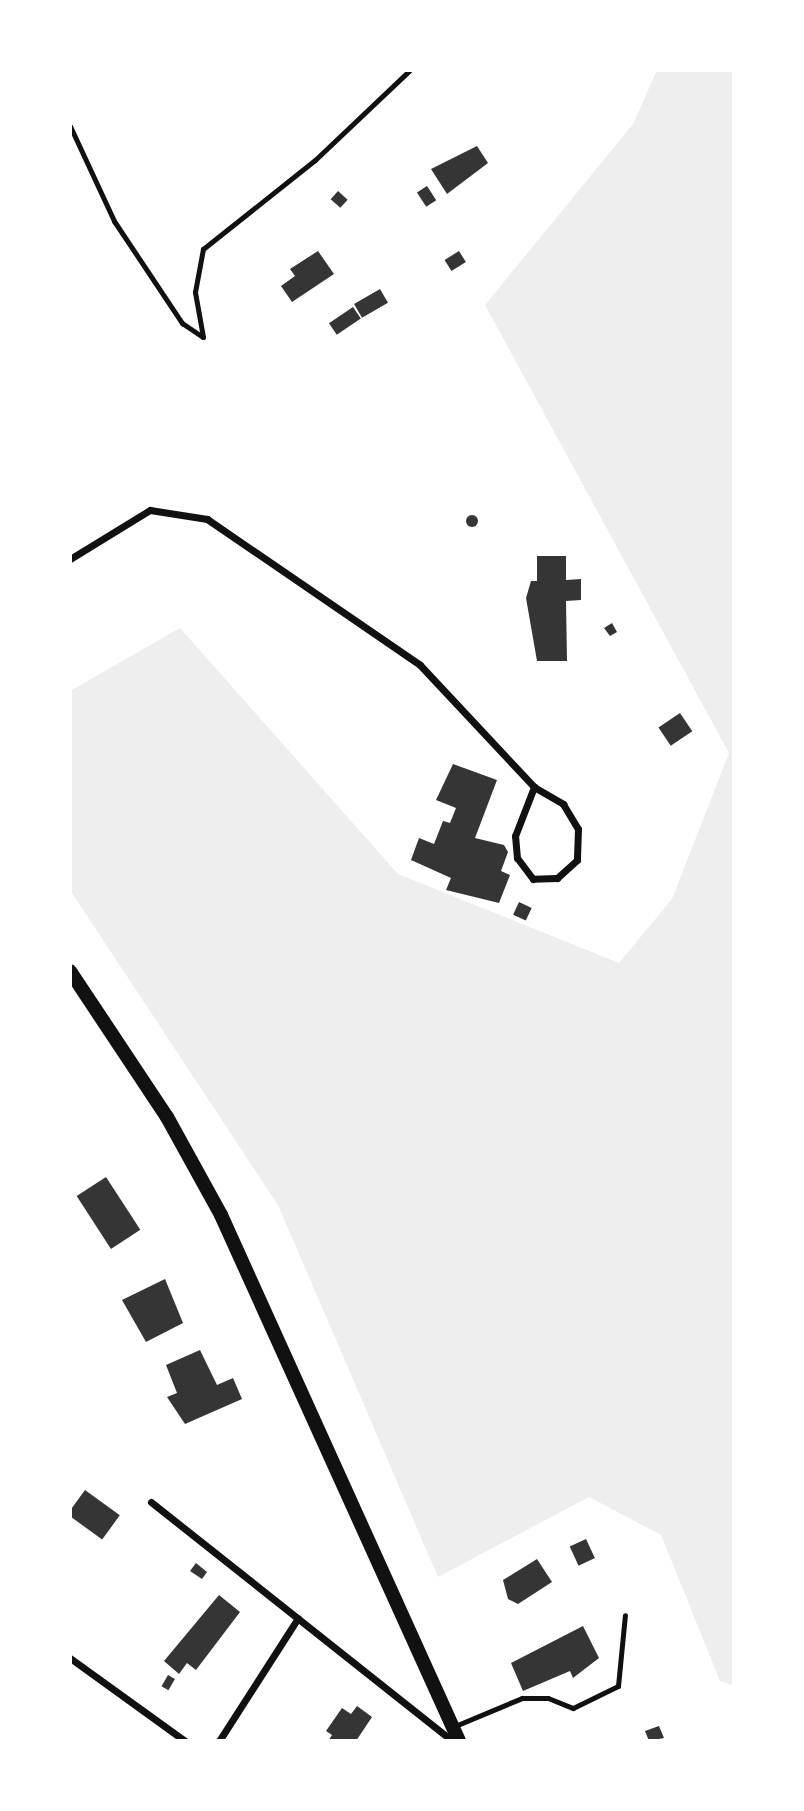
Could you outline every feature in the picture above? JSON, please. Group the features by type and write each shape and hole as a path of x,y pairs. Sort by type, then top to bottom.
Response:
{"main road":[{"path":"70,971 167,1117 221,1215 455,1736"}],"street":[{"path":"70,559 150,510 207,519 420,665 534,786 563,804 578,830 577,860 557,878 533,879 517,858 515,836 534,786"},
{"path":"151,1502 298,1618 455,1736"},
{"path":"219,1741 298,1618"},
{"path":"70,1658 185,1741"}],"lane":[{"path":"70,126 114,222 182,323 203,337 195,292 203,248 316,160 410,70"},
{"path":"455,1736 522,1698 548,1698 573,1708 618,1686 625,1615"}],"shaded area":[{"path":"657,70 734,70 734,1686 720,1681 661,1535 589,1497 438,1577 278,1205 70,890 70,691 180,628 398,874 619,963 672,899 729,753 485,305 633,124"}],"building":[{"path":"477,146 488,163 447,194 431,169"},
{"path":"427,186 436,200 426,207 417,193"},
{"path":"338,191 348,200 340,208 331,199"},
{"path":"318,251 334,274 292,302 281,286 295,276 290,269"},
{"path":"459,251 466,262 451,271 445,260"},
{"path":"380,289 388,303 362,318 354,304"},
{"path":"353,307 361,319 337,335 329,323"},
{"path":"472,515 478,521 472,527 466,521"},
{"path":"537,556 566,556 566,580 581,579 581,600 566,601 567,661 537,661 526,598 531,581 537,581"},
{"path":"612,623 617,632 610,636 604,628"},
{"path":"680,713 692,731 671,746 658,728"},
{"path":"453,764 497,780 475,838 504,845 508,852 501,871 510,875 499,903 446,890 451,878 411,860 419,838 434,844 443,821 450,823 456,808 436,800"},
{"path":"519,902 532,908 526,921 513,915"},
{"path":"106,1177 140,1230 111,1249 77,1196"},
{"path":"165,1279 183,1323 146,1342 122,1300"},
{"path":"200,1350 217,1385 233,1378 242,1399 185,1424 167,1397 177,1393 166,1365"},
{"path":"85,1490 120,1515 102,1540 70,1516 70,1511"},
{"path":"586,1539 595,1558 579,1566 570,1547"},
{"path":"537,1559 552,1582 518,1604 508,1599 503,1580"},
{"path":"196,1563 207,1572 202,1579 190,1571"},
{"path":"219,1595 240,1612 196,1670 187,1663 179,1674 164,1661"},
{"path":"583,1626 599,1658 573,1678 570,1671 523,1691 511,1663"},
{"path":"168,1675 175,1679 168,1690 162,1686"},
{"path":"357,1706 372,1717 356,1741 328,1741 332,1735 326,1731 342,1708 351,1714"},
{"path":"659,1726 664,1738 649,1741 645,1731"}]}
